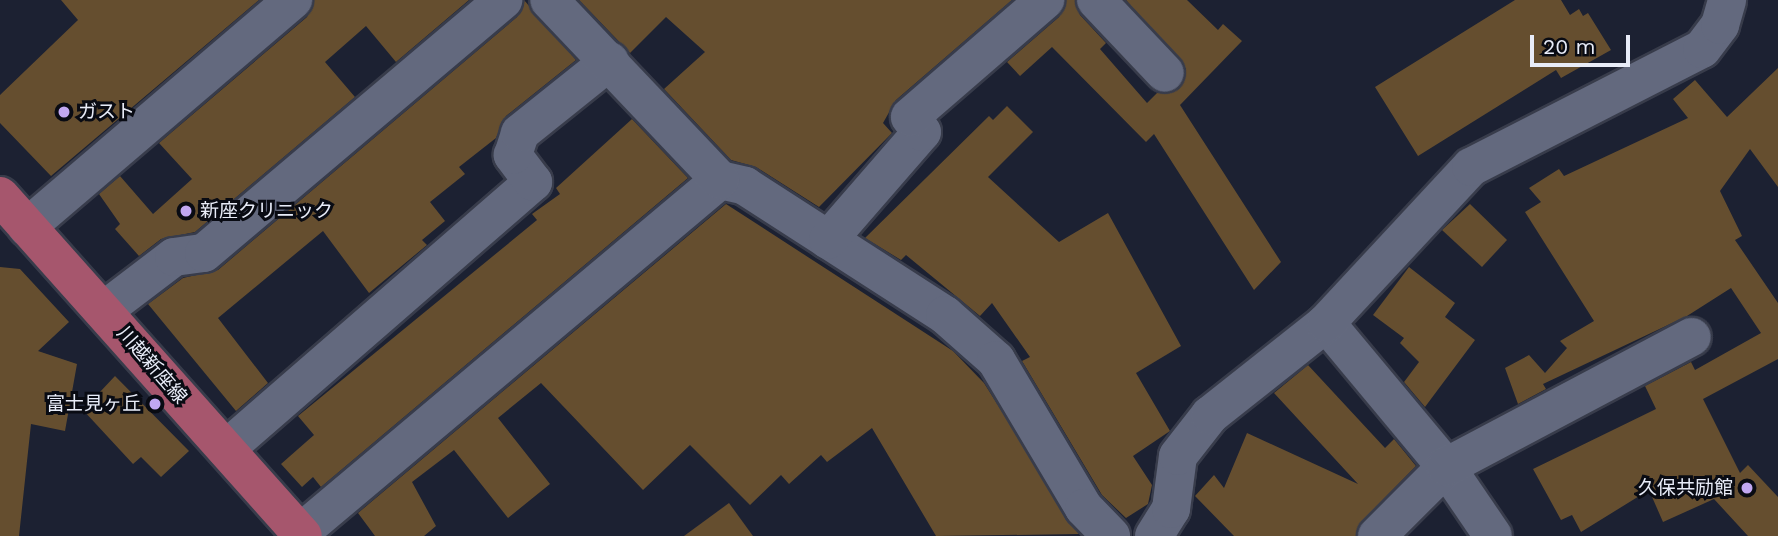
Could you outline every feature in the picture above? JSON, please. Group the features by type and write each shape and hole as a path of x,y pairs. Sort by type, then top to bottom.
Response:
{"main road":[{"name":"川越新座線","path":"0,195 301,535"}],"street":[{"path":"27,227 293,0"},
{"path":"103,311 174,257 204,253 503,0"},
{"path":"549,0 610,61 720,180 745,187 944,315 996,360 1084,508 1111,536"},
{"path":"828,240 922,132 910,117 1045,0"},
{"path":"1096,0 1165,74"},
{"path":"1154,536 1171,509 1178,456 1210,415 1326,323 1471,167 1702,50 1720,25 1727,0"},
{"path":"226,449 533,182 513,155 520,133 610,61"},
{"path":"301,535 720,180"},
{"path":"1326,323 1446,467 1493,536"},
{"path":"1377,536 1446,467 1692,337"}],"building":[{"path":"61,0 259,0 51,176 0,123 0,95 78,20"},
{"path":"314,0 469,0 396,62 366,26 325,62 355,97 195,232 161,239 139,256 115,229 120,224 99,194 120,176 153,214 192,179 159,143 307,17"},
{"path":"524,0 576,60 506,116 496,138 459,167 465,174 430,202 445,221 422,240 427,245 369,293 323,231 218,318 268,383 236,411 148,304 183,278 218,270 517,17"},
{"path":"579,0 1012,0 896,100 883,123 892,133 819,207 756,167 731,160 664,89 705,52 666,17 630,53"},
{"path":"1066,0 1075,0 1080,15 1106,43 1100,49 1147,103 1157,93 1179,89 1186,69 1126,0 1187,0 1218,30 1223,24 1242,41 1180,105 1281,262 1254,290 1154,134 1146,142 1052,47 1020,76 1007,62 1059,17"},
{"path":"1515,0 1561,0 1570,15 1579,9 1583,16 1588,13 1611,50 1561,78 1556,70 1418,156 1375,87"},
{"path":"1778,68 1778,187 1750,149 1720,191 1742,236 1735,240 1778,303 1778,359 1703,399 1740,473 1748,465 1778,497 1778,536 1748,536 1714,499 1663,522 1649,490 1581,532 1572,515 1561,520 1533,469 1656,409 1645,386 1691,362 1695,370 1761,333 1731,288 1687,316 1543,384 1546,389 1518,404 1505,368 1529,355 1545,373 1567,348 1560,341 1594,321 1525,212 1541,202 1529,188 1559,169 1564,176 1688,118 1673,99 1695,80 1727,117"},
{"path":"1007,106 1033,132 988,177 1059,242 1108,213 1181,346 1136,373 1170,431 1133,456 1152,485 1148,504 1126,518 1102,495 1022,361 1030,357 992,303 980,316 906,255 901,260 865,238 989,116 993,120"},
{"path":"632,119 688,178 321,487 313,477 302,487 281,464 314,435 298,416 537,220 532,214 560,194 556,188"},
{"path":"726,204 953,351 984,383 1079,534 936,536 872,428 827,462 821,455 789,484 781,475 750,505 690,445 643,490 541,383 498,418 550,484 508,518 454,450 412,482 436,526 424,536 375,536 358,513"},
{"path":"1470,204 1507,240 1482,267 1442,230"},
{"path":"0,267 20,269 69,322 38,351 77,364 65,431 31,424 19,536 0,536"},
{"path":"1409,267 1455,303 1445,317 1475,340 1425,407 1404,382 1419,362 1400,343 1404,338 1373,315"},
{"path":"1308,365 1385,448 1394,439 1416,466 1362,521 1356,536 1234,536 1195,496 1214,475 1224,488 1247,433 1358,484 1274,393"},
{"path":"115,376 189,451 161,477 141,457 133,464 83,410"},
{"path":"729,503 753,536 684,536"}],"place":[{"name":"ガスト","path":"64,112"},
{"name":"新座クリニック","path":"186,211"},
{"name":"富士見ヶ丘","path":"155,404"},
{"name":"久保共励館","path":"1747,488"}]}
